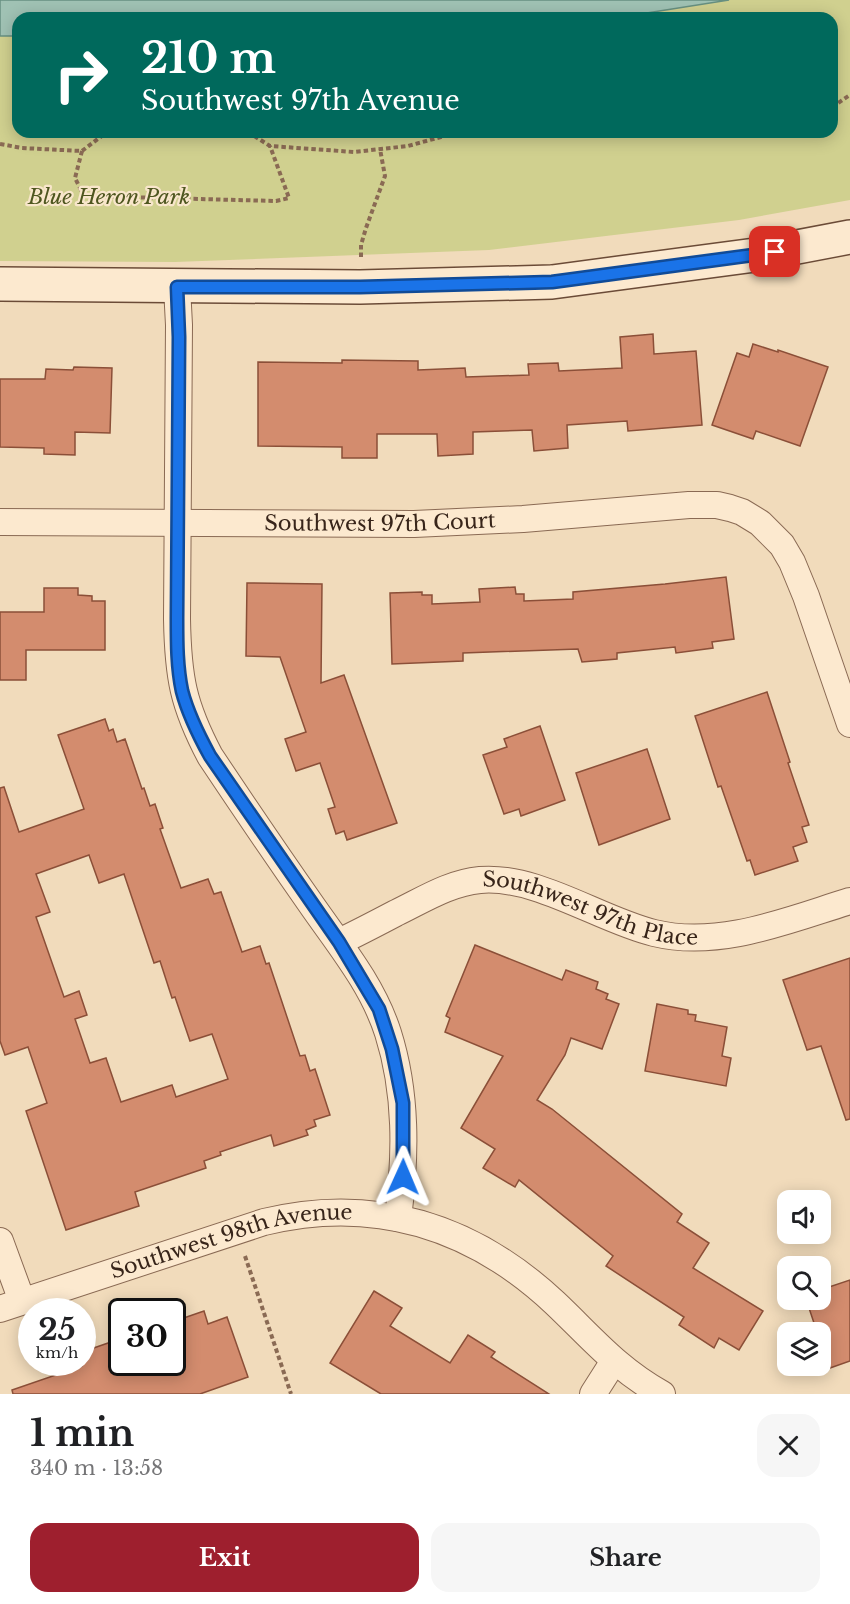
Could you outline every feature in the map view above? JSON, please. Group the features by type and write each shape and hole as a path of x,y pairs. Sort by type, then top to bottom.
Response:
{"street":[{"path":"0,284 360,287 552,282 756,255 850,237"},
{"path":"177,287 179,337 176,524 177,649 180,680 187,705 210,756 339,942 379,1009 388,1031 403,1103 403,1177 398,1218"},
{"name":"Southwest 97th Court","path":"0,522 454,523 705,504 730,508 754,519 771,532 782,546 799,577 850,724"},
{"name":"Southwest 97th Place","path":"339,942 448,887 484,880 499,880 565,898 640,929 686,938 745,932 850,901"},
{"name":"Southwest 98th Avenue","path":"11,1305 236,1230 292,1215 317,1212 358,1212 398,1218 444,1230 481,1248 512,1267 556,1304 614,1362 662,1394"},
{"path":"0,1240 11,1305"},
{"path":"593,1394 614,1362"}],"path":[{"path":"99,138 82,151 75,178 84,196 276,201 289,198 270,146"},
{"path":"257,138 270,146 354,152 408,146 437,138"},
{"path":"0,144 22,148 82,151"},
{"path":"360,287 361,245 386,176 380,149"},
{"path":"236,1230 291,1394"}],"green space":[{"name":"Blue Heron Park","path":"729,0 850,0 850,200 739,220 489,250 175,262 0,261 0,36 12,36 12,138 838,138 838,12 653,12"}],"shaded area":[{"path":"0,0 729,0 653,12 12,12 12,36 0,36"}],"building":[{"path":"653,334 654,354 696,351 702,425 628,431 627,421 567,425 568,448 534,451 532,430 473,432 473,454 438,456 437,434 377,434 377,458 342,458 342,447 258,446 258,362 418,361 418,370 465,368 466,377 529,375 528,364 558,363 559,371 622,368 620,337"},
{"path":"753,344 828,367 800,446 756,431 753,439 712,425 737,353 749,357"},
{"path":"74,367 112,368 110,433 75,432 75,455 44,454 44,448 0,447 0,379 45,379 46,369 73,370"},
{"path":"726,577 734,639 712,642 713,648 676,653 675,647 617,653 617,659 582,662 578,649 463,653 463,661 392,664 390,593 422,592 422,595 432,595 432,604 480,602 479,589 515,587 516,594 524,594 524,601 573,599 573,592"},
{"path":"247,583 322,584 321,683 344,675 397,823 347,840 344,831 336,834 328,809 335,807 320,763 296,771 285,739 306,732 280,657 246,656"},
{"path":"44,588 78,588 78,595 92,596 92,601 105,601 105,650 26,650 26,680 0,680 0,612 44,612"},
{"path":"767,692 809,825 802,827 807,842 793,847 798,861 755,875 750,860 747,861 721,786 718,787 695,716"},
{"path":"105,719 109,731 113,729 117,742 125,739 142,789 144,788 150,806 155,804 163,828 160,829 181,888 208,879 214,894 221,892 242,952 260,946 266,964 269,963 300,1056 305,1055 310,1071 315,1069 330,1115 314,1120 316,1126 306,1130 308,1135 274,1146 271,1135 220,1152 221,1155 204,1161 206,1168 135,1192 139,1206 66,1230 26,1111 47,1103 28,1047 5,1055 0,1041 0,788 4,787 19,832 84,809 58,735","holes":["89,855 99,883 124,874 154,963 160,961 190,1041 212,1034 228,1079 176,1097 172,1085 121,1102 106,1058 90,1063 75,1019 87,1015 79,991 64,997 36,917 50,912 36,874"]},
{"path":"540,726 565,800 521,816 519,809 504,814 483,755 507,747 504,739"},
{"path":"647,749 670,819 599,845 576,773"},
{"path":"475,945 562,980 566,970 598,982 596,989 608,994 606,999 619,1004 602,1049 571,1038 565,1055 537,1100 552,1109 682,1214 677,1222 709,1243 693,1268 763,1311 739,1350 719,1338 714,1348 679,1325 684,1317 606,1266 613,1256 519,1180 515,1187 483,1168 495,1149 461,1128 503,1056 445,1032 450,1018 446,1016"},
{"path":"850,958 850,1119 846,1120 821,1046 807,1050 783,980"},
{"path":"657,1004 688,1010 688,1014 696,1015 695,1021 727,1027 722,1056 731,1058 726,1086 645,1071"},
{"path":"850,1280 850,1361 831,1368 831,1322 814,1322 810,1310 831,1310 831,1286"},
{"path":"374,1291 402,1308 390,1326 450,1363 468,1335 495,1352 491,1357 549,1394 381,1394 330,1363"},
{"path":"204,1311 208,1324 227,1317 248,1377 200,1394 13,1394 12,1390 53,1376 96,1376 96,1347 108,1343 108,1376 186,1376 186,1317"}],"route":[{"path":"403,1177 403,1103 388,1031 379,1009 339,942 259,830 210,756 182,691 177,649 176,524 179,337 177,287 360,287 552,282 775,252"}]}
